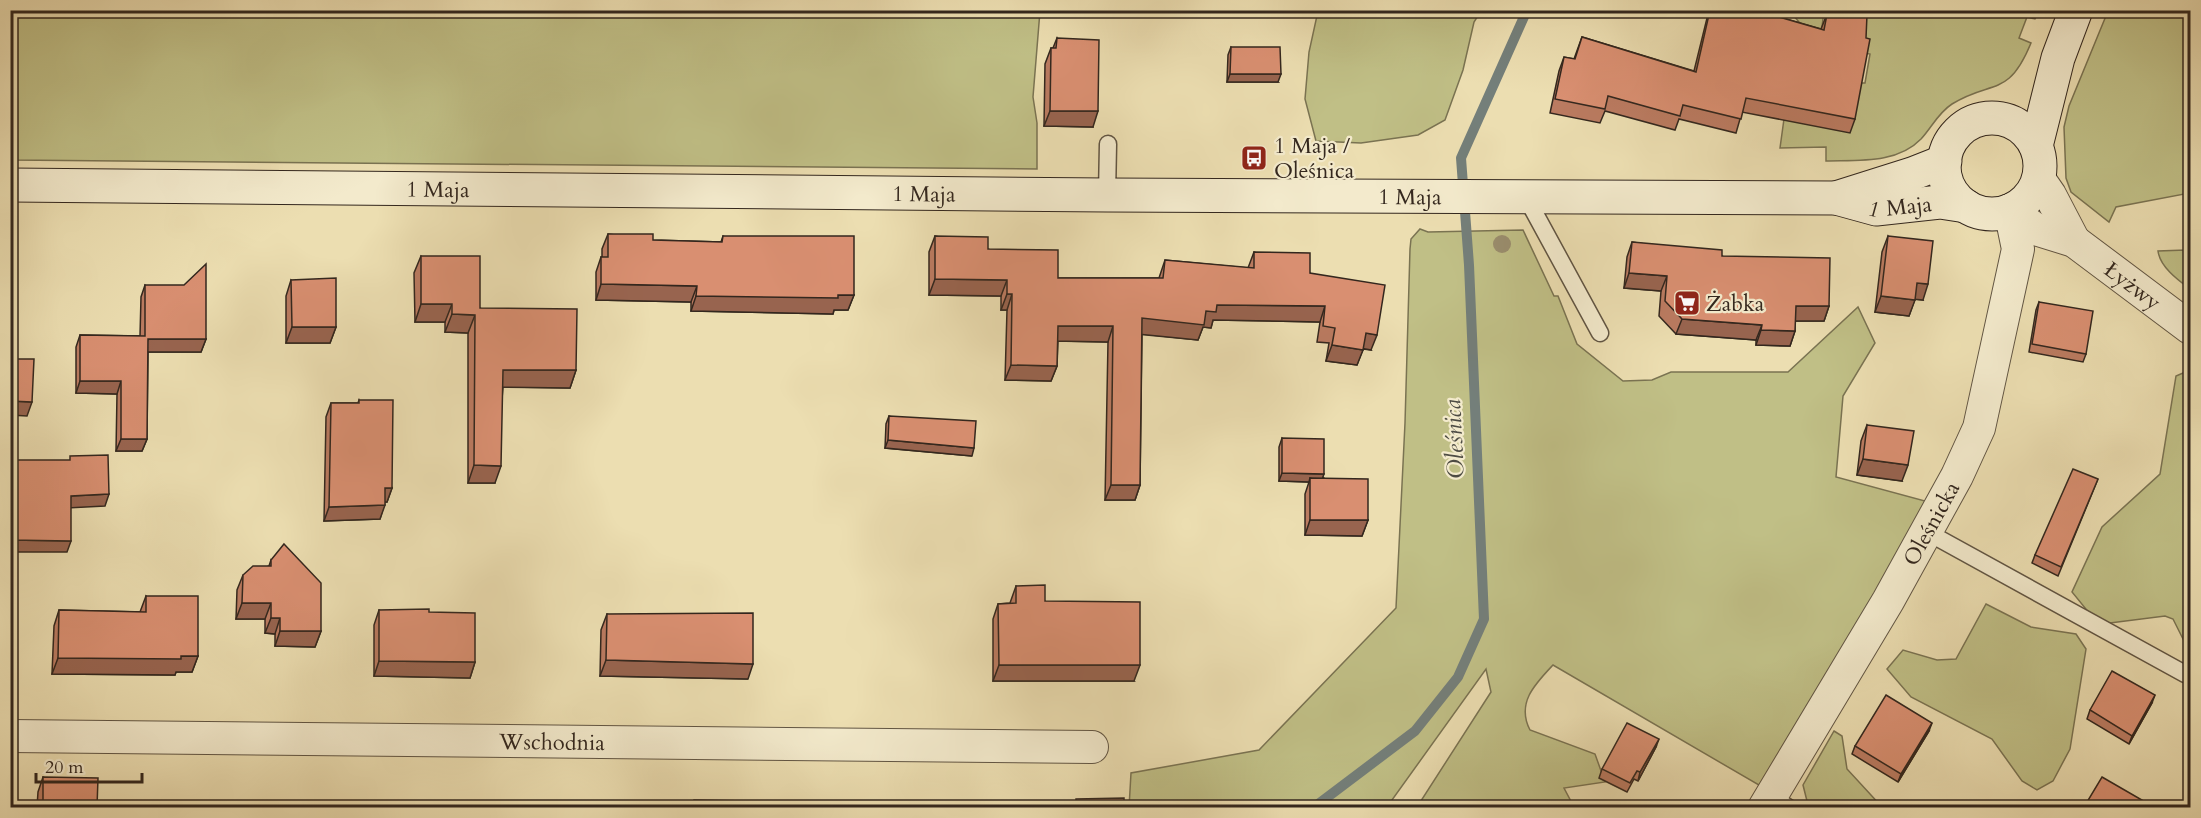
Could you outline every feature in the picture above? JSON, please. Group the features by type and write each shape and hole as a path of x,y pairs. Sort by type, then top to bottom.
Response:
{"street":[{"path":"2036,146 2022,129 2001,119 1975,122 1964,128 1948,148 1945,161 1949,186 1966,206 1988,214 2010,210 2028,198 2038,179 2040,168 2036,146 2058,58 2076,10"},
{"path":"2001,119 2037,84 2058,58"},
{"name":"1 Maja","path":"1836,198 1945,161"},
{"name":"Łyżwy","path":"2038,179 2050,195 2074,241"},
{"name":"1 Maja","path":"10,185 1107,195 1836,198 1876,209 1940,202 1966,206"},
{"name":"Łyżwy","path":"2010,210 2035,229 2074,241 2190,328"},
{"name":"Oleśnicka","path":"1774,804 1927,532 1979,428 2018,249 2010,210"},
{"name":"Wschodnia","path":"10,736 1092,747"}],"lane":[{"path":"1107,195 1108,144"},
{"path":"1512,197 1600,333"},
{"path":"1927,532 2185,674"}],"shaded area":[{"path":"11,10 1040,11 1033,97 1037,123 1037,169 11,160"},
{"path":"1318,11 1481,11 1474,22 1463,70 1445,120 1418,135 1361,143 1316,141 1305,99 1309,52"},
{"path":"1794,11 1824,11 1822,27 1847,28 1851,11 2039,11 2035,19 2027,17 2019,38 2031,43 2015,73 1998,85 1966,96 1952,104 1911,147 1901,153 1877,159 1826,161 1826,147 1780,148 1784,119 1859,83 1865,83 1870,54 1843,49 1796,33 1799,22 1793,15"},
{"path":"2108,11 2190,11 2190,193 2116,207 2109,222 2071,192 2066,178 2064,127 2069,106"},
{"path":"1420,229 1428,232 1523,230 1554,296 1558,296 1577,344 1623,381 1652,380 1671,372 1788,372 1858,307 1875,343 1843,396 1836,477 1925,501 1924,511 1764,788 1553,665 1530,694 1526,703 1526,720 1530,730 1595,754 1605,782 1564,788 1574,807 1417,807 1491,692 1486,669 1392,800 1383,807 1129,808 1131,773 1259,750 1396,608 1410,249 1411,239"},
{"path":"2186,250 2190,258 2190,289 2166,268 2158,251"},
{"path":"2190,370 2190,653 2173,619 2165,616 2102,624 2094,619 2072,592 2102,527 2160,474 2176,376"},
{"path":"1986,604 2031,627 2076,634 2086,649 2070,749 2053,781 2037,790 2022,781 1992,739 1911,697 1887,669 1903,650 1937,660 1956,659"},
{"path":"1834,731 1842,736 1847,769 1882,807 1816,807 1807,801 1803,785"}],"building":[{"path":"1710,10 1755,10 1824,30 1827,14 1867,15 1866,38 1870,39 1855,119 1746,98 1741,119 1683,105 1680,116 1608,96 1605,109 1555,99 1564,57 1575,59 1582,37 1696,72"},
{"path":"1057,38 1099,40 1098,111 1050,111 1051,48 1056,48"},
{"path":"1231,47 1280,47 1281,74 1230,74"},
{"path":"608,234 653,234 653,240 722,242 723,236 854,236 854,295 838,295 838,298 696,296 697,286 601,284 601,257 608,257"},
{"path":"935,236 988,237 988,249 1058,250 1058,278 1163,278 1165,260 1254,268 1254,252 1310,253 1310,273 1385,285 1377,335 1366,333 1363,350 1332,345 1335,328 1323,326 1325,306 1217,305 1216,312 1206,311 1204,325 1142,318 1140,485 1111,485 1113,326 1058,326 1057,366 1011,365 1012,294 1007,294 1007,280 935,279"},
{"path":"1888,236 1933,241 1928,284 1917,283 1915,300 1881,296"},
{"path":"1632,242 1722,250 1722,256 1830,258 1829,306 1796,306 1795,331 1761,330 1762,325 1682,319 1665,301 1667,276 1629,273"},
{"path":"421,256 480,256 480,308 577,309 576,370 503,370 501,466 474,465 475,315 452,314 452,304 421,304"},
{"path":"206,264 206,339 148,339 147,439 121,439 121,381 80,381 80,335 145,336 145,285 184,285"},
{"path":"336,278 336,327 292,327 291,280"},
{"path":"2039,302 2093,311 2086,354 2032,344"},
{"path":"10,359 34,359 32,402 10,401"},
{"path":"359,400 393,400 392,488 385,488 385,505 329,507 331,403 359,403"},
{"path":"889,416 976,421 974,448 888,440"},
{"path":"1867,425 1914,431 1908,465 1863,459"},
{"path":"1282,438 1324,439 1324,474 1282,473"},
{"path":"108,455 109,494 71,496 71,541 10,540 10,460 70,460 70,456"},
{"path":"2073,469 2098,479 2061,567 2035,555"},
{"path":"1310,478 1368,479 1368,520 1310,520"},
{"path":"284,544 321,583 321,631 280,631 280,618 271,618 271,603 242,603 243,575 253,566 271,566 271,560"},
{"path":"1045,585 1045,601 1140,602 1140,665 999,665 998,604 1016,603 1016,586"},
{"path":"146,596 198,596 198,656 181,656 181,659 58,658 59,610 146,612"},
{"path":"429,609 429,612 475,613 475,662 379,661 379,610"},
{"path":"753,613 753,664 606,660 607,614"},
{"path":"2112,671 2155,695 2132,736 2090,710"},
{"path":"1886,695 1932,723 1901,774 1855,746"},
{"path":"1627,723 1659,739 1640,772 1637,771 1630,783 1602,769"},
{"path":"43,777 98,778 97,807 43,807"},
{"path":"2102,777 2154,807 2084,807"},
{"path":"1124,798 1124,807 1076,807 1076,799"},
{"path":"694,800 749,801 749,807 694,807"},
{"path":"887,803 932,803 932,807 887,807"}],"waterway":[{"name":"Oleśnica","path":"1313,808 1415,731 1458,677 1484,619 1469,265 1461,158 1527,10"}],"place":[{"name":"1 Maja / Oleśnica","path":"1254,158"},
{"name":"Żabka","path":"1687,303"}]}
